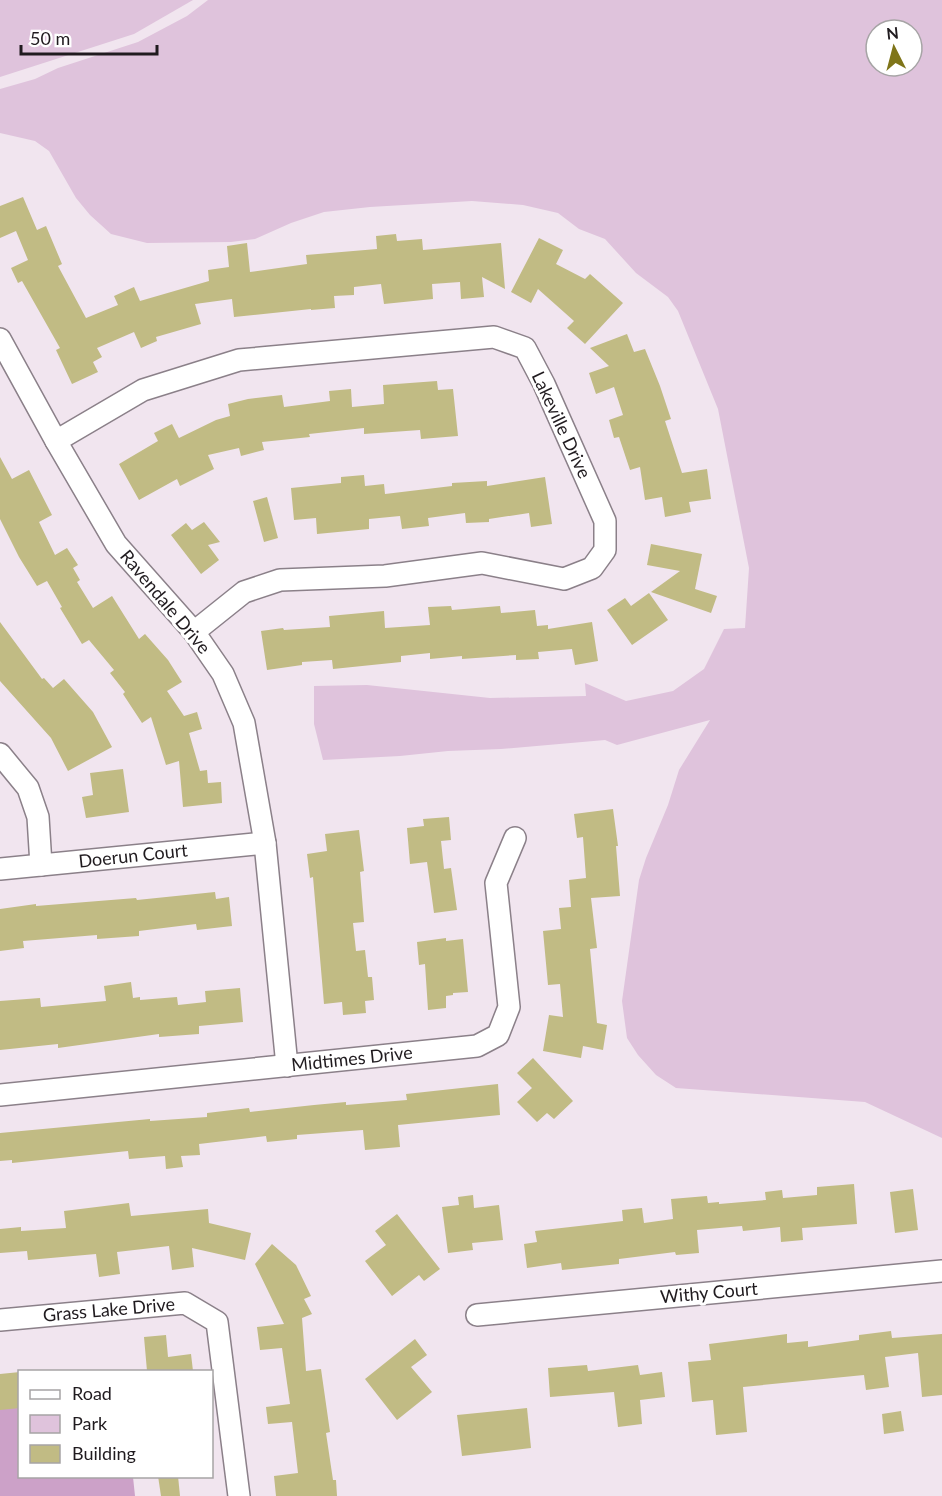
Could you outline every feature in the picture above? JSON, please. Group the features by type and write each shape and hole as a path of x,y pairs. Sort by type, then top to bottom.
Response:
{"street":[{"name":"Lakeville Drive","path":"56,441 143,390 239,360 494,337 525,348 544,384 605,521 605,550 592,568 564,579 482,563 385,576 280,580 244,592 194,632"},
{"name":"Ravendale Drive","path":"0,339 116,544 194,632 223,674 244,723 265,843 287,1066"},
{"path":"0,754 28,788 38,817 41,865"},
{"name":"Midtimes Drive","path":"0,1095 477,1046 498,1035 509,1007 496,883 515,838"},
{"name":"Doerun Court","path":"0,869 265,843"},
{"name":"Withy Court","path":"477,1315 942,1270"},
{"name":"Grass Lake Drive","path":"0,1320 185,1302 217,1322 239,1496"}],"green space":[{"path":"0,0 193,0 134,34 0,77"},
{"path":"208,0 942,0 942,1138 865,1102 676,1088 656,1075 638,1055 627,1038 622,1001 639,880 679,770 710,720 617,745 605,740 323,760 314,724 314,686 367,685 490,698 586,696 585,683 626,701 673,691 704,669 724,629 745,628 749,568 718,409 678,311 668,297 636,273 605,239 579,229 558,213 523,205 472,201 324,212 255,239 231,242 147,243 111,234 90,215 76,198 49,151 35,141 0,133 0,89 35,79 58,68 138,42 187,16"}],"shaded area":[{"path":"0,1388 18,1388 18,1478 133,1478 135,1496 0,1496"}],"building":[{"path":"23,197 37,230 46,226 62,264 58,266 86,318 118,305 114,296 134,287 140,301 209,281 208,270 229,267 227,246 247,243 250,272 307,264 306,255 377,249 376,236 396,234 397,241 422,239 423,250 501,243 505,289 482,277 484,297 461,299 460,282 432,284 433,299 384,304 381,284 354,287 354,295 334,296 335,308 234,317 232,299 195,304 201,324 156,337 157,341 141,348 134,332 97,348 102,357 93,362 98,372 72,384 56,350 60,348 22,281 18,283 11,268 28,260 16,231 0,238 0,206"},
{"path":"539,238 563,250 556,264 585,279 590,274 623,303 585,344 567,328 574,321 538,289 531,303 511,292"},
{"path":"627,334 634,352 645,349 660,386 671,419 665,421 682,473 707,469 711,499 689,502 691,512 665,517 662,497 645,500 640,467 630,470 619,437 614,438 609,420 623,415 614,387 596,394 589,373 609,366 590,348"},
{"path":"437,381 438,390 453,389 458,436 421,439 420,430 364,434 364,428 262,442 264,450 241,456 239,448 208,455 214,469 180,486 177,479 139,500 119,464 158,441 154,433 172,424 179,438 216,420 230,416 228,404 282,395 284,407 330,401 329,391 351,389 352,407 384,404 383,385"},
{"path":"0,457 12,479 29,470 52,515 39,522 55,555 67,548 78,565 73,568 80,580 77,582 93,608 112,596 139,639 145,634 168,660 182,682 167,691 184,716 197,712 202,729 189,733 200,771 207,770 208,783 221,782 222,803 183,807 179,761 166,765 151,717 142,723 123,694 125,692 110,673 114,670 89,640 82,644 47,581 37,586 0,519"},
{"path":"364,475 365,486 384,484 385,494 452,486 452,483 487,481 487,486 545,477 552,524 531,527 529,513 489,519 489,522 466,523 465,513 428,518 429,526 402,529 400,516 369,519 369,529 317,534 316,518 294,520 291,488 341,483 341,477"},
{"path":"267,497 278,538 264,542 253,501"},
{"path":"204,522 220,542 208,545 219,560 201,574 171,535 186,523 192,530"},
{"path":"651,544 702,554 695,589 717,596 711,613 651,592 680,571 647,565"},
{"path":"649,593 668,620 632,645 607,610 625,598 631,606"},
{"path":"451,606 452,610 500,606 501,613 535,610 537,626 548,625 548,629 592,622 598,661 575,665 572,649 538,652 539,659 516,660 516,655 430,659 430,653 401,656 401,662 333,669 332,660 302,662 302,665 267,670 261,631 330,627 329,616 384,611 385,628 430,625 428,607"},
{"path":"0,622 42,679 44,678 53,688 64,679 93,712 112,747 68,771 51,738 0,681"},
{"path":"123,769 129,812 86,818 82,797 93,795 90,773"},
{"path":"613,809 618,846 616,846 620,896 591,898 597,948 590,949 597,1023 607,1025 603,1050 583,1046 581,1058 543,1051 549,1015 563,1017 560,984 548,985 543,931 561,929 559,908 571,907 569,880 586,878 583,837 577,838 574,814"},
{"path":"449,817 451,840 441,841 444,869 451,868 457,910 434,913 427,862 410,864 407,828 424,826 423,819"},
{"path":"359,830 364,871 360,872 364,922 353,923 356,951 365,950 368,977 372,977 374,1000 365,1001 366,1013 343,1015 342,1002 324,1004 313,877 310,878 307,854 327,851 325,834"},
{"path":"215,892 216,899 229,897 232,926 197,930 196,924 139,931 139,936 97,939 97,935 23,941 24,948 0,951 0,909 36,904 36,906 136,898 137,900"},
{"path":"446,938 446,941 463,939 468,992 446,996 446,1008 428,1010 425,964 419,965 417,942"},
{"path":"131,982 133,998 140,997 140,1000 177,997 178,1005 206,1002 205,991 240,988 243,1022 199,1026 199,1034 159,1037 159,1034 58,1048 58,1044 0,1050 0,1001 40,998 41,1007 106,1001 104,986"},
{"path":"533,1058 573,1101 554,1119 547,1113 537,1122 517,1102 532,1088 517,1073"},
{"path":"498,1084 500,1115 398,1125 400,1147 365,1150 363,1130 297,1135 297,1139 267,1142 266,1136 199,1144 200,1155 181,1156 183,1167 166,1169 165,1156 129,1159 128,1151 12,1163 12,1160 0,1161 0,1133 150,1119 150,1121 207,1117 207,1113 249,1108 250,1112 346,1102 346,1105 407,1100 406,1094"},
{"path":"854,1184 857,1224 802,1228 803,1240 781,1242 780,1227 743,1231 742,1226 697,1230 699,1253 676,1255 675,1252 619,1259 619,1264 562,1270 561,1263 527,1268 524,1244 537,1242 535,1231 623,1221 622,1210 642,1208 644,1223 673,1219 671,1199 707,1196 708,1203 719,1202 719,1204 766,1200 765,1192 782,1190 783,1198 817,1195 817,1187"},
{"path":"913,1189 918,1230 895,1233 890,1192"},
{"path":"473,1195 474,1208 499,1205 503,1240 472,1243 473,1250 448,1253 442,1207 459,1205 458,1197"},
{"path":"129,1203 131,1216 208,1209 209,1223 251,1233 245,1260 192,1248 194,1267 172,1270 169,1246 117,1252 120,1274 99,1277 96,1254 28,1260 27,1251 0,1253 0,1229 21,1227 21,1231 66,1228 64,1211"},
{"path":"397,1214 440,1269 424,1281 419,1275 392,1296 365,1261 386,1245 375,1231"},
{"path":"272,1244 296,1265 311,1296 304,1299 312,1314 302,1318 306,1371 321,1369 330,1432 326,1433 337,1496 276,1496 274,1476 298,1473 292,1422 268,1424 266,1407 290,1404 282,1348 260,1350 257,1327 284,1324 255,1264"},
{"path":"891,1331 892,1338 942,1334 942,1395 922,1397 918,1353 885,1357 889,1387 866,1390 864,1375 743,1387 747,1432 716,1435 713,1400 692,1402 688,1362 711,1360 709,1344 787,1334 787,1343 808,1341 808,1347 859,1340 859,1335"},
{"path":"166,1335 168,1357 191,1354 193,1370 147,1370 144,1337"},
{"path":"415,1339 427,1355 411,1367 432,1392 397,1420 365,1379"},
{"path":"587,1365 588,1371 638,1365 640,1375 662,1372 665,1397 640,1400 642,1424 618,1427 614,1392 550,1397 548,1368"},
{"path":"18,1372 18,1408 0,1410 0,1374"},
{"path":"527,1408 531,1448 462,1456 457,1415"},
{"path":"901,1411 904,1431 884,1434 882,1414"},
{"path":"158,1478 178,1478 180,1496 161,1496"}]}
